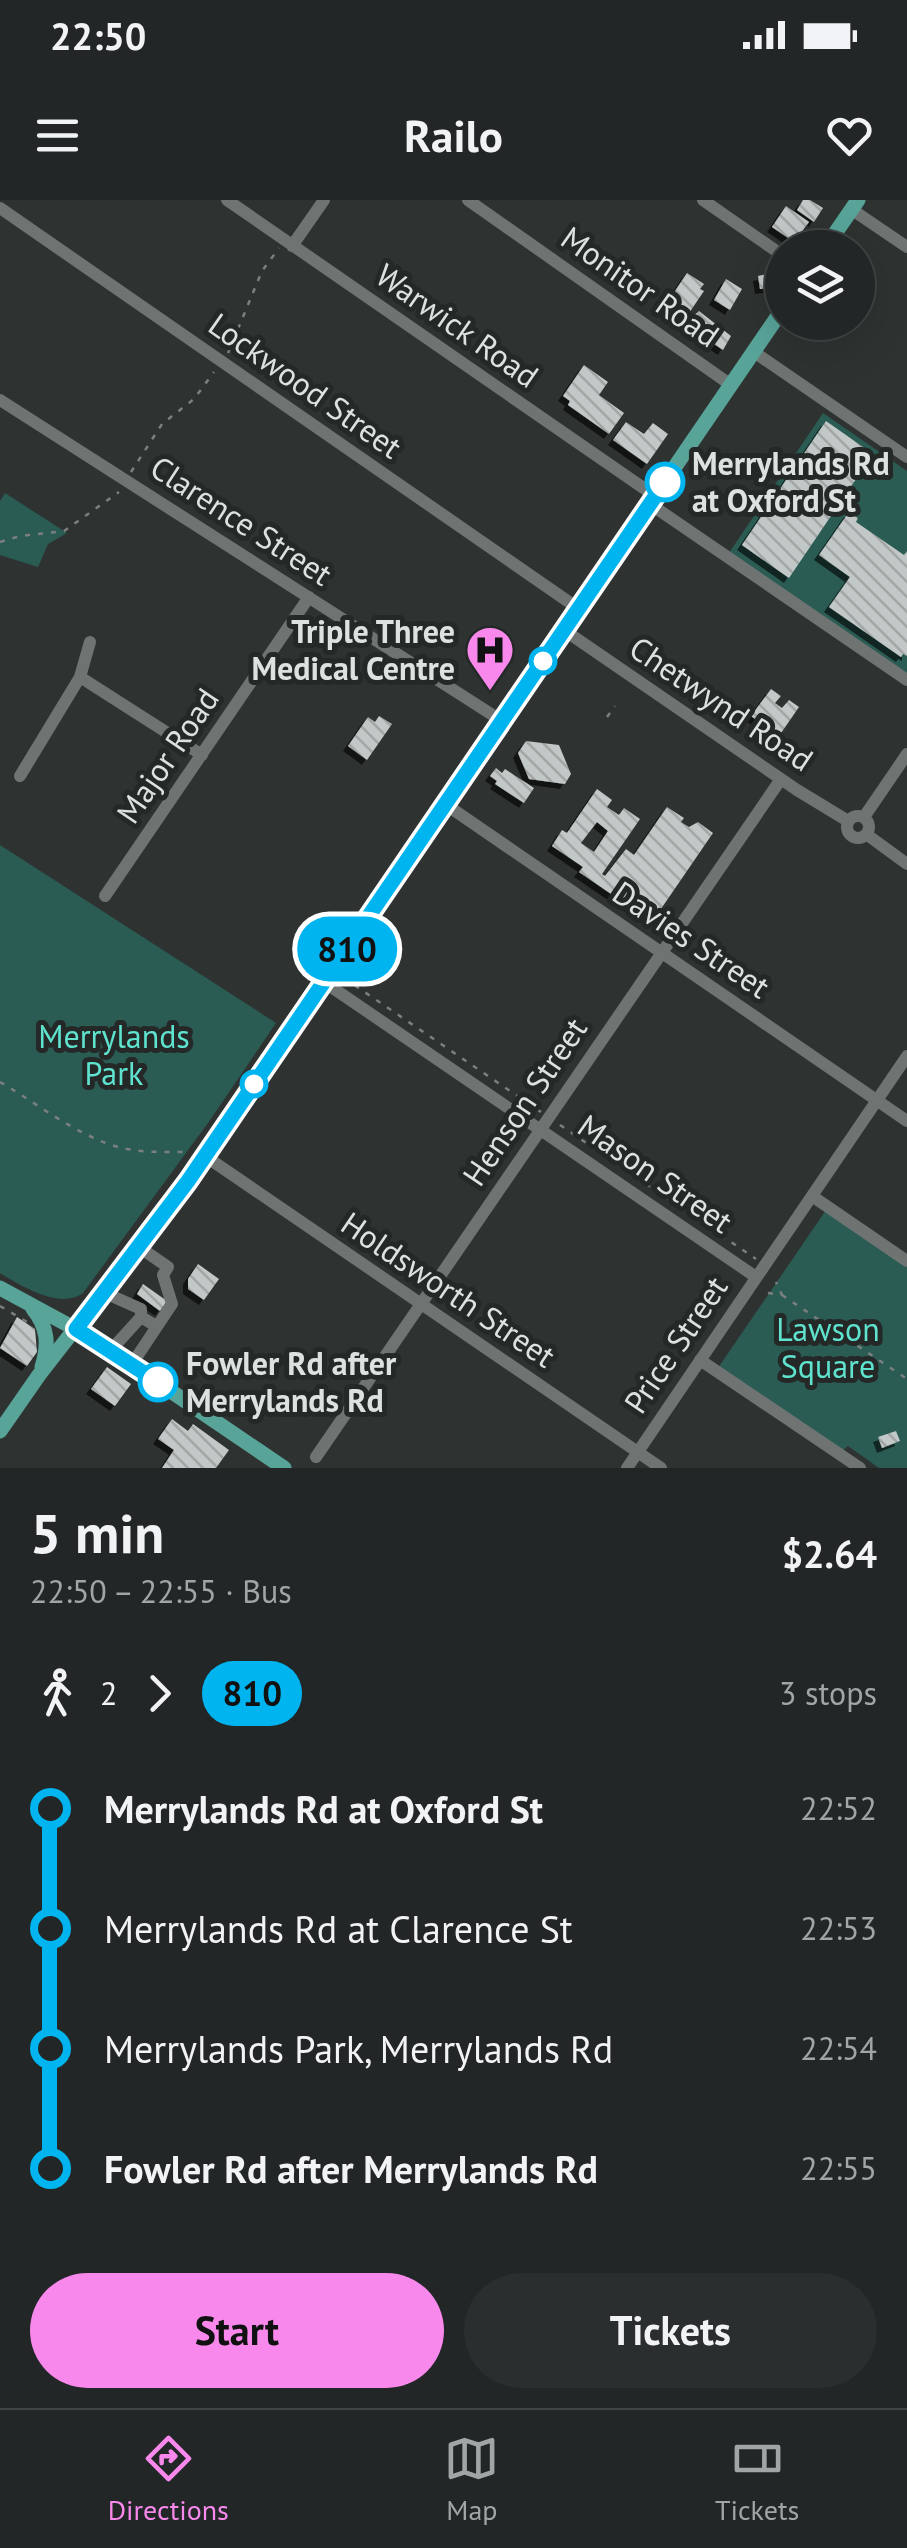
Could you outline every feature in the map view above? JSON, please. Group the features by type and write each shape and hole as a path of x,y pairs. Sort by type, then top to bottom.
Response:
{"main road":[{"path":"837,230 854,204"},
{"path":"0,1431 139,1248 198,1154 324,982 765,336"},
{"path":"0,1288 111,1350 284,1468"},
{"path":"30,1305 41,1319 47,1337 39,1375"}],"street":[{"name":"Warwick Road","path":"227,200 907,680"},
{"path":"292,246 324,200"},
{"name":"Monitor Road","path":"468,200 731,385"},
{"path":"704,200 765,243"},
{"path":"854,204 907,247"},
{"name":"Lockwood Street","path":"0,208 579,608"},
{"path":"754,352 907,457"},
{"name":"Clarence Street","path":"0,400 502,722"},
{"name":"Major Road","path":"105,896 309,597"},
{"name":"Chetwynd Road","path":"564,630 848,820"},
{"path":"20,776 80,678 90,642"},
{"path":"80,678 202,756"},
{"path":"864,817 907,754"},
{"name":"Henson Street","path":"316,1457 781,778"},
{"name":"Davies Street","path":"445,804 907,1121"},
{"path":"864,817 848,820 847,832 852,837 866,834 907,864"},
{"path":"864,817 869,825 866,834"},
{"name":"Mason Street","path":"324,982 544,1123 756,1277"},
{"name":"Price Street","path":"626,1468 907,1056"},
{"name":"Holdsworth Street","path":"198,1154 661,1468"},
{"path":"812,1196 907,1261"},
{"path":"132,1364 172,1304 162,1276 168,1267 139,1248"},
{"path":"105,1293 140,1309 142,1317 156,1326"},
{"path":"111,1350 142,1317"},
{"path":"700,1360 860,1468"}],"path":[{"path":"228,353 262,271 274,254"},
{"path":"132,470 162,424 194,400 214,372"},
{"path":"0,542 64,531 120,491"},
{"path":"608,717 615,706"},
{"path":"344,978 544,1123 765,1264"},
{"path":"0,1082 93,1138 121,1148 198,1154"},
{"path":"776,1282 782,1295"},
{"path":"768,1293 782,1295 907,1379"},
{"path":"0,1306 37,1328"}],"green space":[{"path":"823,413 907,471 907,673 727,556"},
{"path":"5,493 67,533 48,544 38,567 0,555 0,501"},
{"name":"Merrylands Park","path":"0,845 276,1023 208,1123 83,1293 74,1298 52,1298 0,1273"},
{"name":"Lawson Square","path":"826,1210 907,1266 907,1468 879,1468 848,1446 842,1451 718,1368"}],"building":[{"path":"803,200 823,208 814,222 797,210"},
{"path":"786,206 809,222 803,230 772,227"},
{"path":"687,273 704,284 700,289 704,291 685,319 665,306"},
{"path":"765,274 765,288 760,289 758,276"},
{"path":"726,279 742,289 730,310 714,300"},
{"path":"699,311 731,336 723,350 688,327"},
{"path":"584,365 608,382 599,395 624,413 609,434 568,405 570,401 563,396"},
{"path":"826,421 873,454 789,578 742,545"},
{"path":"626,422 644,434 653,423 668,434 647,464 613,440"},
{"path":"849,512 858,518 856,522 904,555 907,551 907,656 901,657 829,607 850,577 819,555"},
{"path":"771,689 781,696 775,703 782,708 789,700 799,707 779,736 768,728 772,722 767,718 762,724 751,716"},
{"path":"379,716 392,724 367,760 348,746 368,717 375,722"},
{"path":"526,741 559,745 571,774 565,784 529,779 518,753"},
{"path":"496,768 502,773 505,769 534,788 524,803 495,784 497,781 490,776"},
{"path":"597,789 612,800 607,807 619,815 624,808 640,819 602,874 605,876 626,849 634,855 667,807 684,818 681,822 689,827 698,822 713,833 652,922 579,872 583,867 552,846 562,830 567,833","holes":["597,822 608,831 594,852 581,843"]},
{"path":"198,1264 219,1279 204,1300 188,1289 188,1279"},
{"path":"143,1284 167,1301 160,1311 137,1294"},
{"path":"17,1317 35,1329 37,1352 27,1366 0,1348"},
{"path":"107,1367 131,1384 115,1406 91,1389"},
{"path":"172,1419 188,1431 193,1424 229,1450 216,1468 162,1468 174,1450 158,1439"},
{"path":"896,1431 900,1441 882,1448 878,1437"}],"bus line":[{"name":"810","path":"158,1382 76,1329 188,1181 665,482"}],"place":[{"name":"Merrylands Rd at Oxford St","path":"665,482"},
{"name":"Triple Three Medical Centre","path":"490,692"},
{"name":"Fowler Rd after Merrylands Rd","path":"158,1382"}]}
